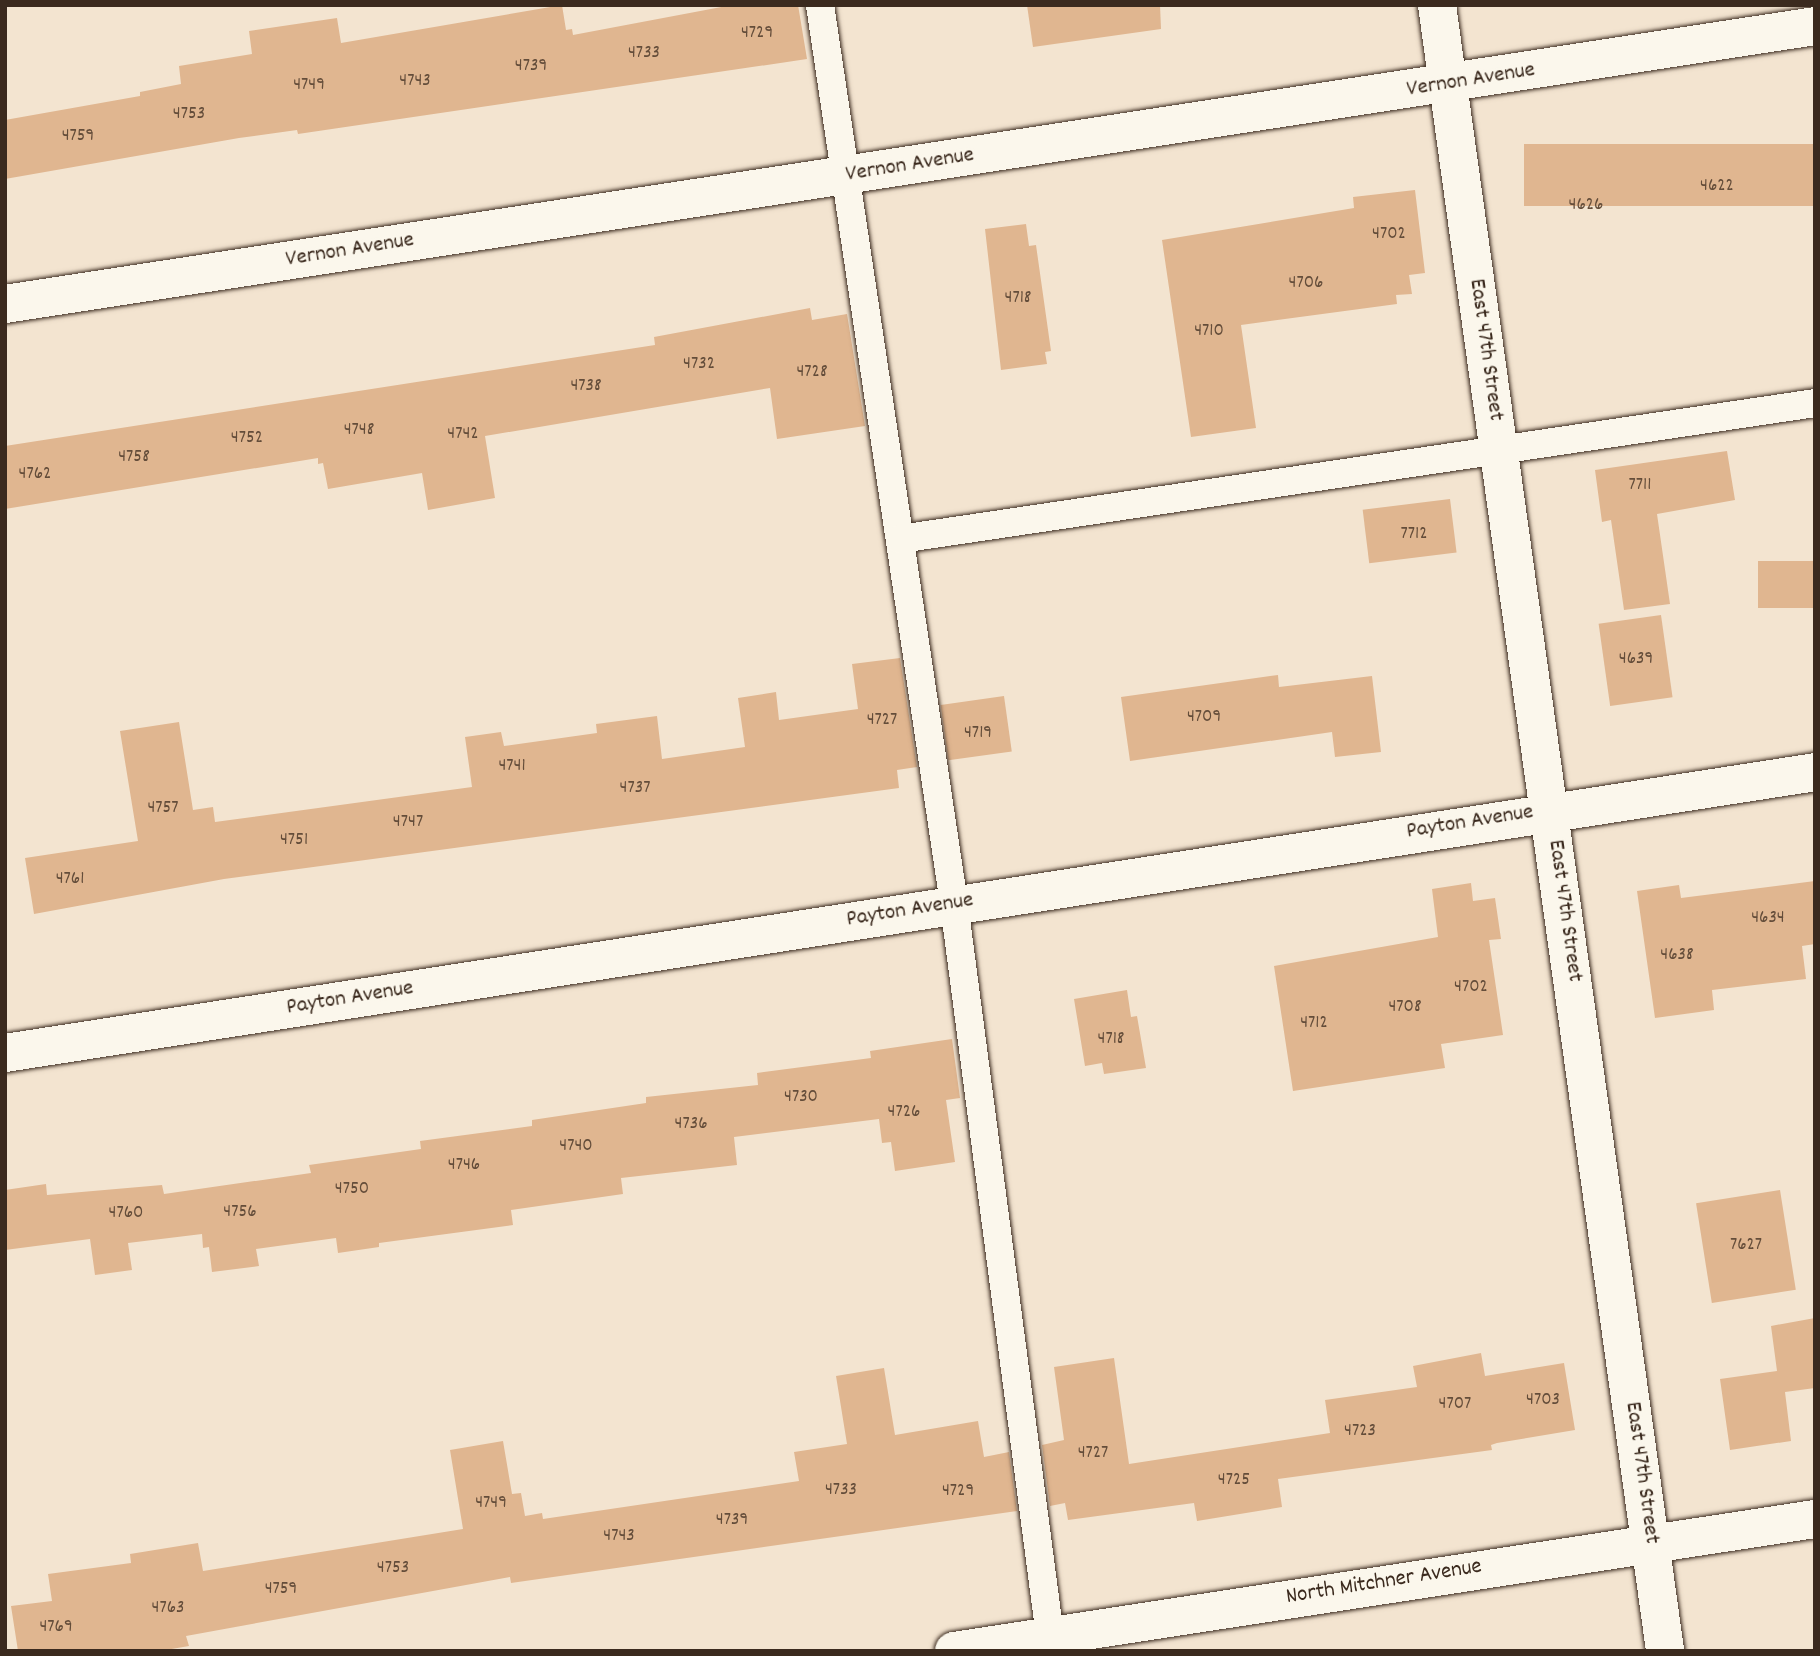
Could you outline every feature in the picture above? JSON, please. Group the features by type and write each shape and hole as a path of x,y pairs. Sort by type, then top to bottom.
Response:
{"street":[{"name":"East 47th Street","path":"1437,5 1665,1651"},
{"name":"Vernon Avenue","path":"5,303 1448,85 1815,26"},
{"name":"Payton Avenue","path":"5,1053 1550,810 1815,772"},
{"name":"North Mitchner Avenue","path":"954,1651 1051,1643 1650,1542 1815,1519"}],"lane":[{"path":"820,5 954,904 1051,1643"},
{"path":"900,539 1499,447 1815,403"}],"building":[{"path":"562,5 566,30 572,29 573,35 732,5 798,5 807,59 298,134 297,130 239,138 5,179 5,120 140,96 140,92 181,84 179,66 252,54 249,31 337,18 341,43"},
{"path":"1027,5 1160,5 1161,29 1033,47"},
{"path":"1524,144 1815,144 1815,206 1524,206"},
{"path":"1415,190 1425,273 1409,275 1412,294 1396,295 1397,304 1241,325 1256,428 1191,437 1162,240 1354,208 1353,197"},
{"path":"1026,224 1029,246 1036,245 1051,351 1045,352 1047,364 1001,370 985,229"},
{"path":"810,308 812,320 847,314 865,426 777,439 770,388 485,436 495,498 428,510 422,473 328,489 323,463 318,464 318,458 5,509 5,446 655,345 654,337"},
{"path":"1727,451 1735,500 1657,514 1670,604 1624,610 1611,520 1602,522 1595,470"},
{"path":"1450,499 1457,553 1369,563 1363,510"},
{"path":"1758,561 1815,561 1815,608 1758,608"},
{"path":"1661,615 1673,697 1610,706 1599,624"},
{"path":"900,658 917,767 897,770 899,788 224,879 34,914 25,858 138,841 120,731 179,722 193,810 213,807 215,822 472,787 465,737 501,732 504,746 597,733 596,724 657,716 662,759 745,747 738,698 776,692 779,720 858,709 852,664"},
{"path":"1278,675 1279,687 1372,676 1381,752 1335,757 1332,732 1130,761 1121,697"},
{"path":"1004,696 1012,751 948,760 941,705"},
{"path":"1815,881 1815,944 1802,946 1806,979 1712,990 1714,1010 1655,1018 1637,891 1679,885 1681,898"},
{"path":"1471,883 1473,901 1495,898 1501,939 1489,940 1503,1035 1441,1044 1445,1068 1293,1091 1274,966 1438,937 1432,889"},
{"path":"1127,990 1131,1017 1137,1016 1146,1068 1104,1074 1102,1063 1085,1066 1074,999"},
{"path":"952,1039 960,1098 946,1100 955,1162 895,1171 891,1142 882,1143 879,1119 734,1137 737,1165 621,1178 623,1194 511,1210 513,1225 379,1243 379,1247 338,1253 336,1238 256,1249 259,1266 212,1272 209,1247 203,1248 202,1234 128,1243 132,1270 95,1275 90,1239 5,1250 5,1190 46,1184 47,1195 162,1185 164,1194 311,1173 309,1165 421,1149 420,1141 532,1126 532,1120 646,1103 646,1097 758,1085 757,1073 871,1058 870,1051"},
{"path":"1780,1190 1796,1290 1712,1303 1696,1203"},
{"path":"1815,1318 1815,1388 1785,1392 1791,1441 1730,1450 1720,1379 1777,1371 1771,1326"},
{"path":"1481,1353 1485,1376 1564,1363 1575,1430 1497,1443 1491,1445 1492,1450 1278,1479 1282,1507 1197,1521 1194,1503 1068,1520 1065,1503 1050,1506 1042,1445 1064,1440 1054,1367 1114,1358 1129,1464 1330,1433 1325,1400 1417,1387 1413,1366"},
{"path":"884,1368 895,1435 978,1421 984,1457 1009,1452 1017,1511 511,1583 510,1577 186,1636 189,1646 160,1651 18,1651 11,1606 52,1601 48,1574 131,1563 130,1554 198,1543 203,1571 463,1529 450,1450 503,1441 512,1494 521,1493 525,1516 542,1513 543,1519 799,1481 794,1452 847,1444 836,1376"}]}
